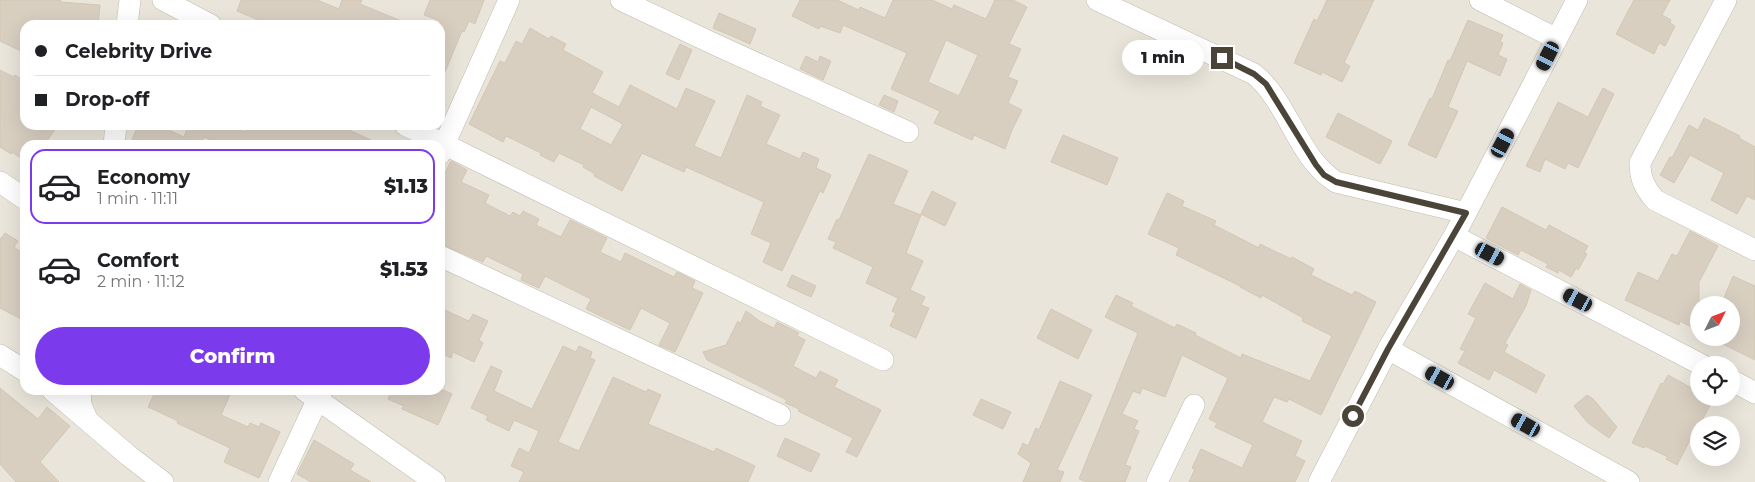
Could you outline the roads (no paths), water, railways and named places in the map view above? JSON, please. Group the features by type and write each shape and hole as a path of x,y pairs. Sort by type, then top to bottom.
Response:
{"street":[{"path":"128,20 130,0"},
{"path":"162,0 201,20"},
{"path":"445,143 509,0"},
{"path":"621,0 908,132"},
{"path":"1098,0 1254,74 1266,84 1316,165 1324,175 1336,182 1466,213"},
{"path":"1480,0 1557,39"},
{"path":"1319,482 1388,349 1454,236 1577,0"},
{"path":"1726,0 1640,164 1640,175 1646,189 1656,200 1755,250"},
{"path":"412,130 427,140"},
{"path":"445,151 883,360"},
{"path":"0,182 20,196"},
{"path":"1454,236 1690,359"},
{"path":"445,258 780,416"},
{"path":"1388,349 1629,482"},
{"path":"0,354 20,368"},
{"path":"1740,385 1755,393"},
{"path":"58,395 129,456 163,482"},
{"path":"80,395 81,405 87,419"},
{"path":"279,482 313,395"},
{"path":"317,395 435,482"},
{"path":"1157,482 1194,405"}]}
